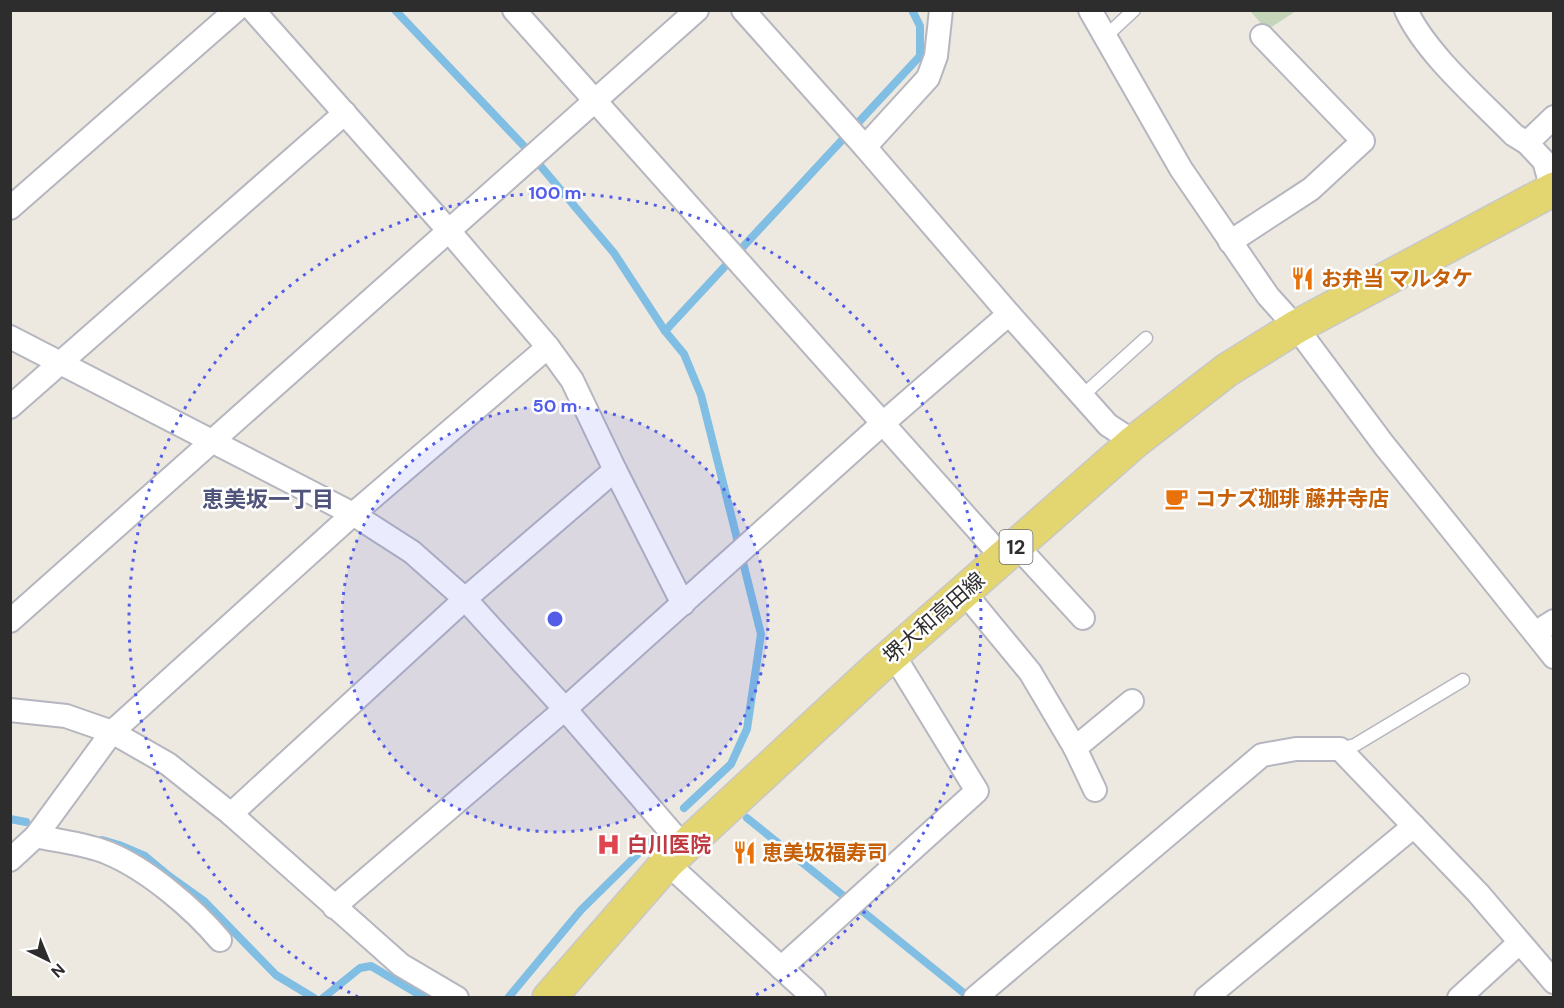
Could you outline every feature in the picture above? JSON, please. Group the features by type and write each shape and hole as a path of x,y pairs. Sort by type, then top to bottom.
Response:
{"main road":[{"name":"堺大和高田線","path":"549,998 675,855 893,654 1134,442 1227,370 1296,327 1553,189"}],"street":[{"path":"10,208 236,10"},
{"path":"253,10 548,346 572,380 683,604"},
{"path":"514,10 882,424 1010,552 1083,618"},
{"path":"10,621 697,10"},
{"path":"742,10 1108,425 1134,442"},
{"path":"854,136 928,78 936,56 941,10"},
{"path":"1090,10 1181,169 1268,296 1296,327 1384,445 1544,627 1554,657"},
{"path":"1406,10 1414,27 1442,61 1514,135 1527,143 1544,161 1553,189"},
{"path":"1230,242 1311,189 1363,141 1262,36"},
{"path":"10,407 345,113"},
{"path":"1527,143 1554,117"},
{"path":"334,907 566,709 882,424 1009,314"},
{"path":"10,337 353,514 412,552 465,599 566,709 675,855 781,968 814,998"},
{"path":"10,860 36,836 112,732 353,514 548,346"},
{"path":"231,814 465,599 615,470"},
{"path":"964,592 1030,672 1075,748 1095,790"},
{"path":"781,968 977,791 893,654"},
{"path":"1075,748 1132,702"},
{"path":"10,711 66,716 112,732 168,764 231,814 401,965 457,998"},
{"path":"979,994 1262,755 1296,749 1340,749 1478,893 1554,982"},
{"path":"1206,998 1414,826"},
{"path":"36,836 107,852 147,875 201,918 220,940"},
{"path":"1460,998 1519,943"}],"lane":[{"path":"1105,37 1134,10"},
{"path":"1082,396 1146,338"},
{"path":"1340,749 1355,745 1463,680"}],"green space":[{"path":"1250,11 1296,11 1267,30"}],"waterway":[{"path":"395,10 522,144 614,253 665,331 684,354 701,395 761,634 747,729 731,764 684,808"},
{"path":"665,331 920,56 920,26 912,10"},
{"path":"747,818 970,998"},
{"path":"10,819 26,822"},
{"path":"102,840 145,856 204,901 276,975 314,998"},
{"path":"508,998 581,910 650,842"},
{"path":"323,998 360,968 371,966 425,998"}],"place":[{"name":"お弁当 マルタケ","path":"1303,279"},
{"name":"コナズ珈琲 藤井寺店","path":"1177,499"},
{"name":"白川医院","path":"609,845"},
{"name":"恵美坂福寿司","path":"744,853"}],"district":[{"name":"恵美坂一丁目","path":"268,499"}]}
